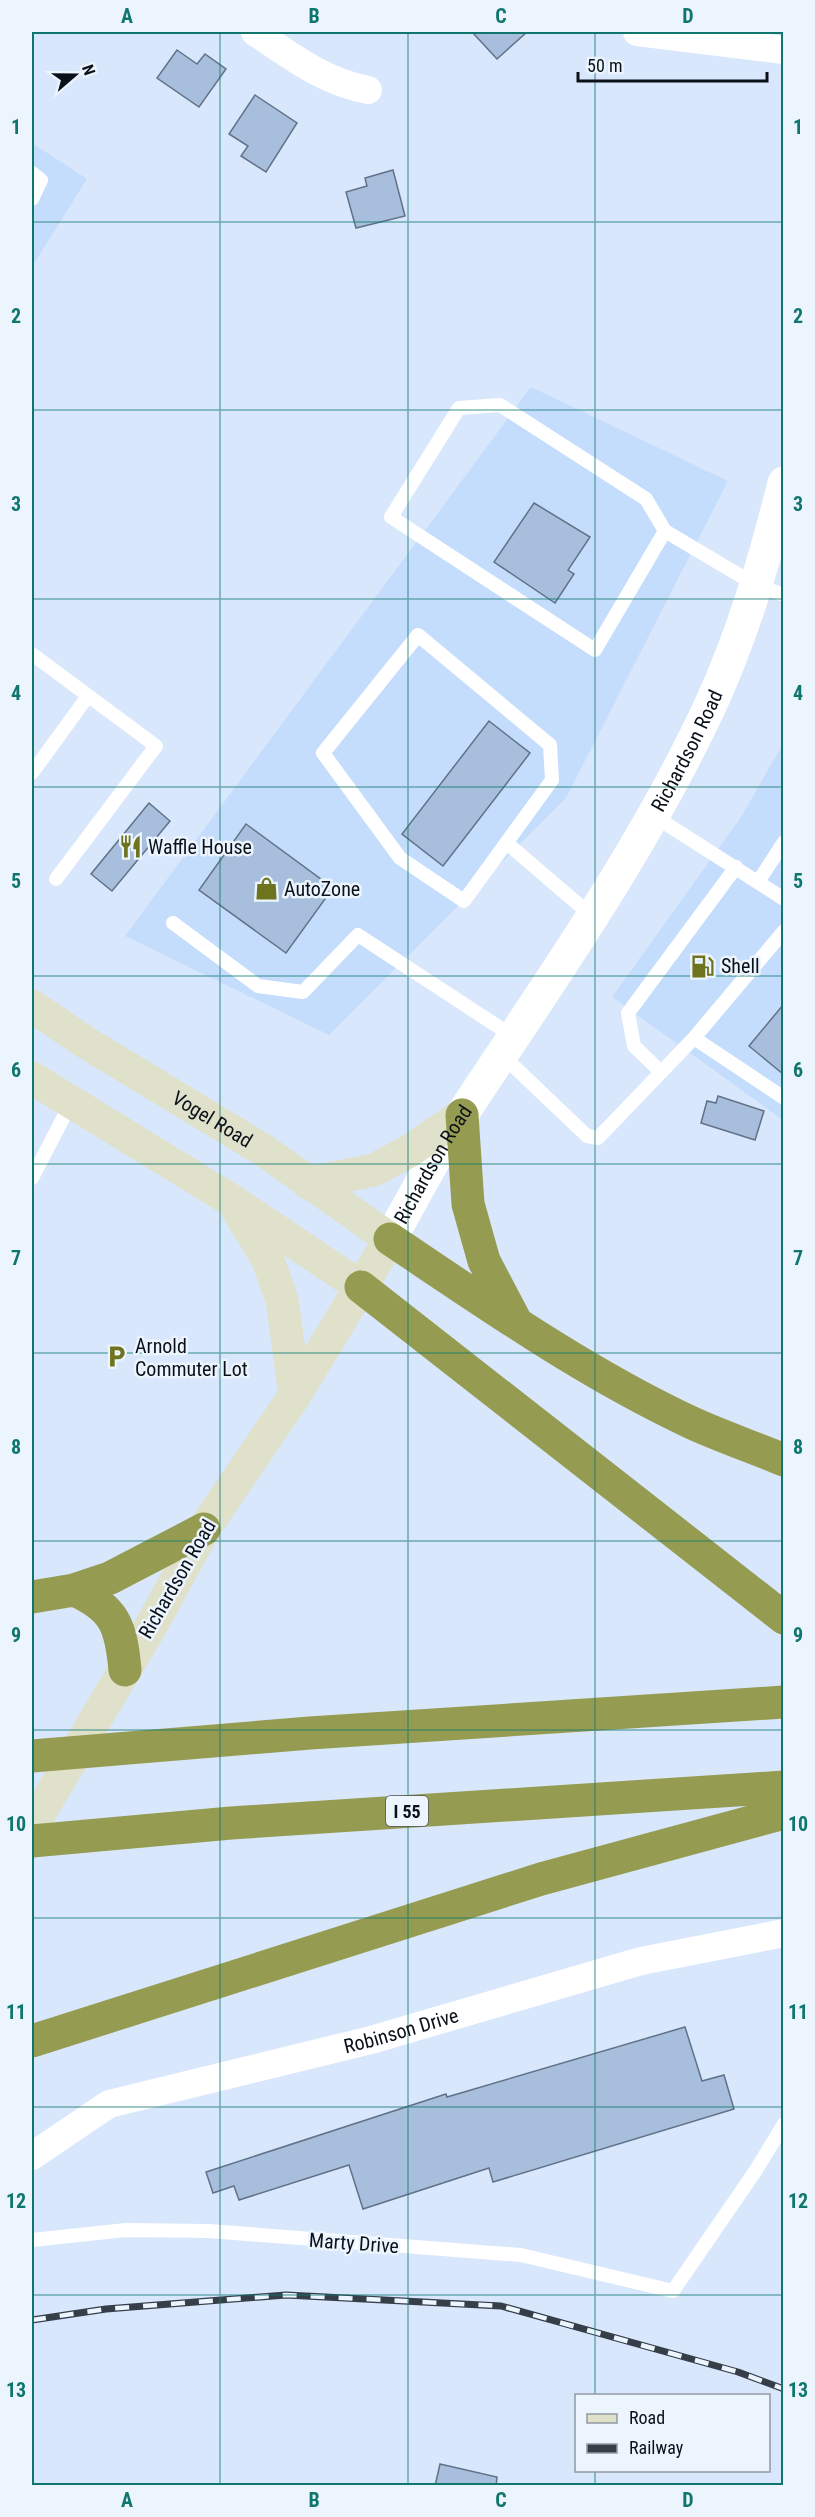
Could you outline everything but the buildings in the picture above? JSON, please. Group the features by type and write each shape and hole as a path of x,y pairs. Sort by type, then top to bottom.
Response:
{"highway":[{"path":"462,1115 468,1204 484,1261 517,1325"},
{"path":"390,1239 517,1325 619,1385 691,1422 783,1460"},
{"path":"361,1287 783,1618"},
{"path":"32,1597 74,1590 110,1578 204,1529"},
{"path":"74,1590 99,1601 118,1629 125,1670"},
{"path":"32,1756 299,1733 783,1702"},
{"name":"I 55","path":"32,1841 231,1823 783,1786"},
{"path":"32,2040 541,1878 783,1813"}],"main road":[{"name":"Vogel Road","path":"32,1006 85,1042 263,1150 390,1239"},
{"path":"32,1078 231,1200 361,1287"},
{"path":"308,1183 374,1170 411,1150 462,1115"},
{"path":"231,1200 268,1260 282,1300 295,1395"},
{"name":"Richardson Road","path":"32,1826 151,1626 204,1529 295,1395 390,1239"}],"street":[{"path":"255,32 311,70 344,86 368,90"},
{"path":"649,33 783,50"},
{"name":"Richardson Road","path":"390,1239 462,1115 592,916 654,816 770,590 783,483"},
{"name":"Robinson Drive","path":"32,2156 109,2104 371,2040 641,1961 783,1933"}],"lane":[{"path":"32,173 41,180 32,199"},
{"path":"665,531 595,650 391,517 459,408 501,405 646,499 665,531 770,590"},
{"path":"418,634 550,745 552,780 508,844 464,901 400,858 323,753 418,634"},
{"path":"32,654 156,746 56,879"},
{"path":"32,773 88,696"},
{"path":"654,816 783,899"},
{"path":"759,882 783,842"},
{"path":"508,844 592,916"},
{"path":"661,1072 634,1046 628,1013 736,867"},
{"path":"173,923 258,986 303,992 358,935 508,1046 587,1136 598,1138 694,1038 783,931"},
{"path":"694,1038 783,1098"},
{"path":"32,1178 71,1103"},
{"name":"Marty Drive","path":"32,2240 126,2230 208,2231 521,2255 673,2291 756,2170 783,2124"}],"shaded area":[{"path":"32,143 87,179 32,267"},
{"path":"531,387 728,481 566,798 329,1035 125,936"},
{"path":"783,744 783,1120 612,997 741,817"}],"railway":[{"path":"32,2320 106,2309 286,2295 501,2306 738,2372 784,2389"}],"place":[{"name":"Waffle House","path":"130,847"},
{"name":"AutoZone","path":"266,889"},
{"name":"Shell","path":"703,966"},
{"name":"Arnold Commuter Lot","path":"117,1357"}]}
